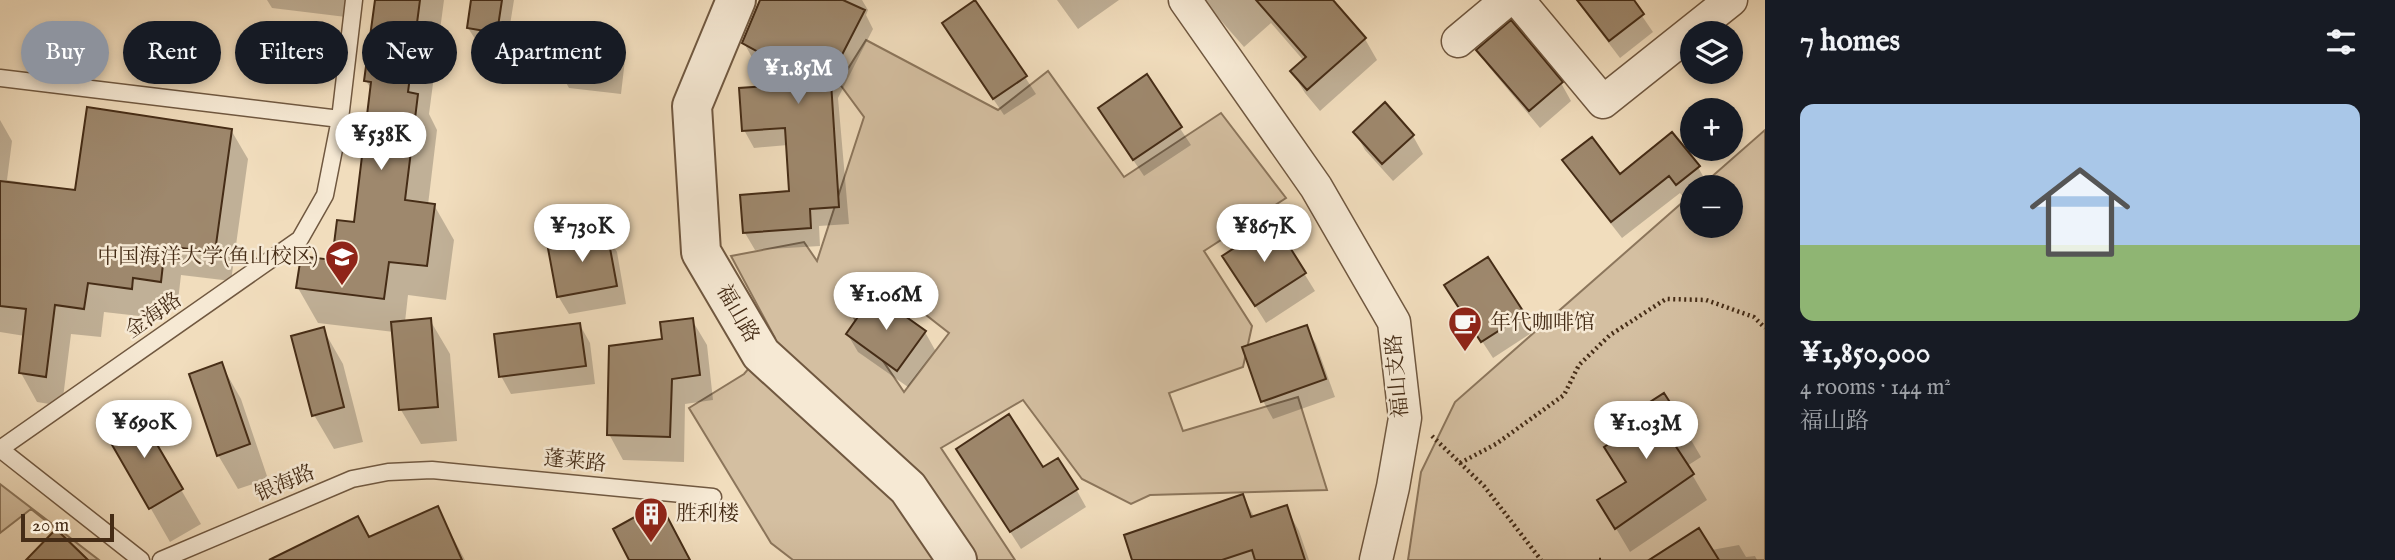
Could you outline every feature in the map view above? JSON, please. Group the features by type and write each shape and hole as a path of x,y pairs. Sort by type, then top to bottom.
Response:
{"street":[{"name":"福山路","path":"736,0 692,106 701,252 761,354 908,488 957,560"},
{"name":"福山支路","path":"1185,0 1316,187 1394,322 1405,418 1376,560"},
{"path":"1458,41 1507,0"},
{"path":"1518,0 1603,103 1731,0"}],"lane":[{"name":"金海路","path":"0,449 300,239 325,195 340,119 354,0"},
{"path":"0,78 340,119"},
{"path":"0,449 141,560"},
{"name":"蓬莱路","path":"432,470 713,497"},
{"name":"银海路","path":"160,560 352,479 388,472 432,470"}],"path":[{"path":"1460,463 1496,444 1564,396 1579,365 1610,335 1666,299 1706,300 1754,317 1765,328"},
{"path":"1405,418 1437,439 1484,486 1541,560"}],"shaded area":[{"path":"866,40 998,110 1048,71 1124,177 1221,113 1286,198 1204,251 1252,326 1243,367 1169,393 1183,431 1298,397 1327,490 1150,495 1131,504 1082,479 1023,400 941,448 1015,560 793,560 771,543 689,408 744,374 775,338 731,256 804,242 817,261 864,117 839,83","holes":["880,279 949,333 904,392 844,303"]},
{"path":"1765,130 1765,560 1408,560 1421,472 1455,402 1680,205 1680,238 1743,238 1743,175 1714,175 1730,161 1743,161 1743,149"},
{"path":"0,484 99,560 88,560 31,509 0,533"}],"building":[{"path":"375,0 420,0 417,21 372,21"},
{"path":"471,0 502,0 499,21 471,21 471,29 467,28"},
{"path":"760,0 843,0 865,10 828,82 831,82 839,207 810,209 811,228 743,233 740,195 789,191 785,128 742,131 739,88 814,83 742,43"},
{"path":"975,0 1027,76 993,99 942,23"},
{"path":"1256,0 1333,0 1366,38 1307,90 1290,71 1306,57"},
{"path":"1577,0 1634,0 1644,14 1609,41"},
{"path":"1511,20 1563,82 1529,111 1476,50"},
{"path":"1147,74 1182,127 1133,160 1098,108"},
{"path":"371,84 409,84 408,92 418,94 405,200 435,204 427,266 389,262 384,299 296,288 301,256 332,260 337,220 354,222"},
{"path":"1385,102 1414,135 1382,164 1353,132"},
{"path":"87,107 232,129 215,252 165,246 161,282 133,278 132,289 88,283 84,309 55,305 46,377 19,373 26,309 0,306 0,181 75,190"},
{"path":"1672,132 1680,142 1680,161 1696,161 1700,166 1689,175 1680,175 1680,182 1676,185 1669,176 1611,222 1562,160 1592,137 1620,174"},
{"path":"1274,222 1306,273 1255,306 1222,256"},
{"path":"607,232 617,286 557,297 547,243"},
{"path":"1488,257 1525,314 1481,342 1444,285"},
{"path":"874,294 926,331 897,371 846,334"},
{"path":"431,318 438,407 399,410 391,322"},
{"path":"693,318 700,375 672,379 670,437 607,435 609,346 662,339 660,322"},
{"path":"580,323 586,366 499,377 494,334"},
{"path":"1307,325 1326,379 1261,402 1242,347"},
{"path":"324,327 344,407 312,416 291,336"},
{"path":"222,362 250,444 217,456 189,374"},
{"path":"1664,393 1689,432 1673,442 1694,474 1615,529 1597,500 1626,482 1604,447 1632,429 1625,418"},
{"path":"138,412 183,489 149,509 104,431"},
{"path":"1009,414 1043,467 1058,458 1078,489 1010,532 956,449"},
{"path":"1243,494 1251,517 1287,505 1305,560 1255,560 1252,550 1222,560 1132,560 1124,535"},
{"name":"胜利楼","path":"660,503 690,560 629,560 613,529"},
{"path":"438,506 462,560 269,560 358,516 369,537"},
{"path":"1699,528 1719,560 1649,560"},
{"path":"56,529 88,560 26,560"}],"place":[{"name":"中国海洋大学(鱼山校区)","path":"342,287"},
{"name":"年代咖啡馆","path":"1465,353"},
{"name":"胜利楼","path":"651,544"}]}
